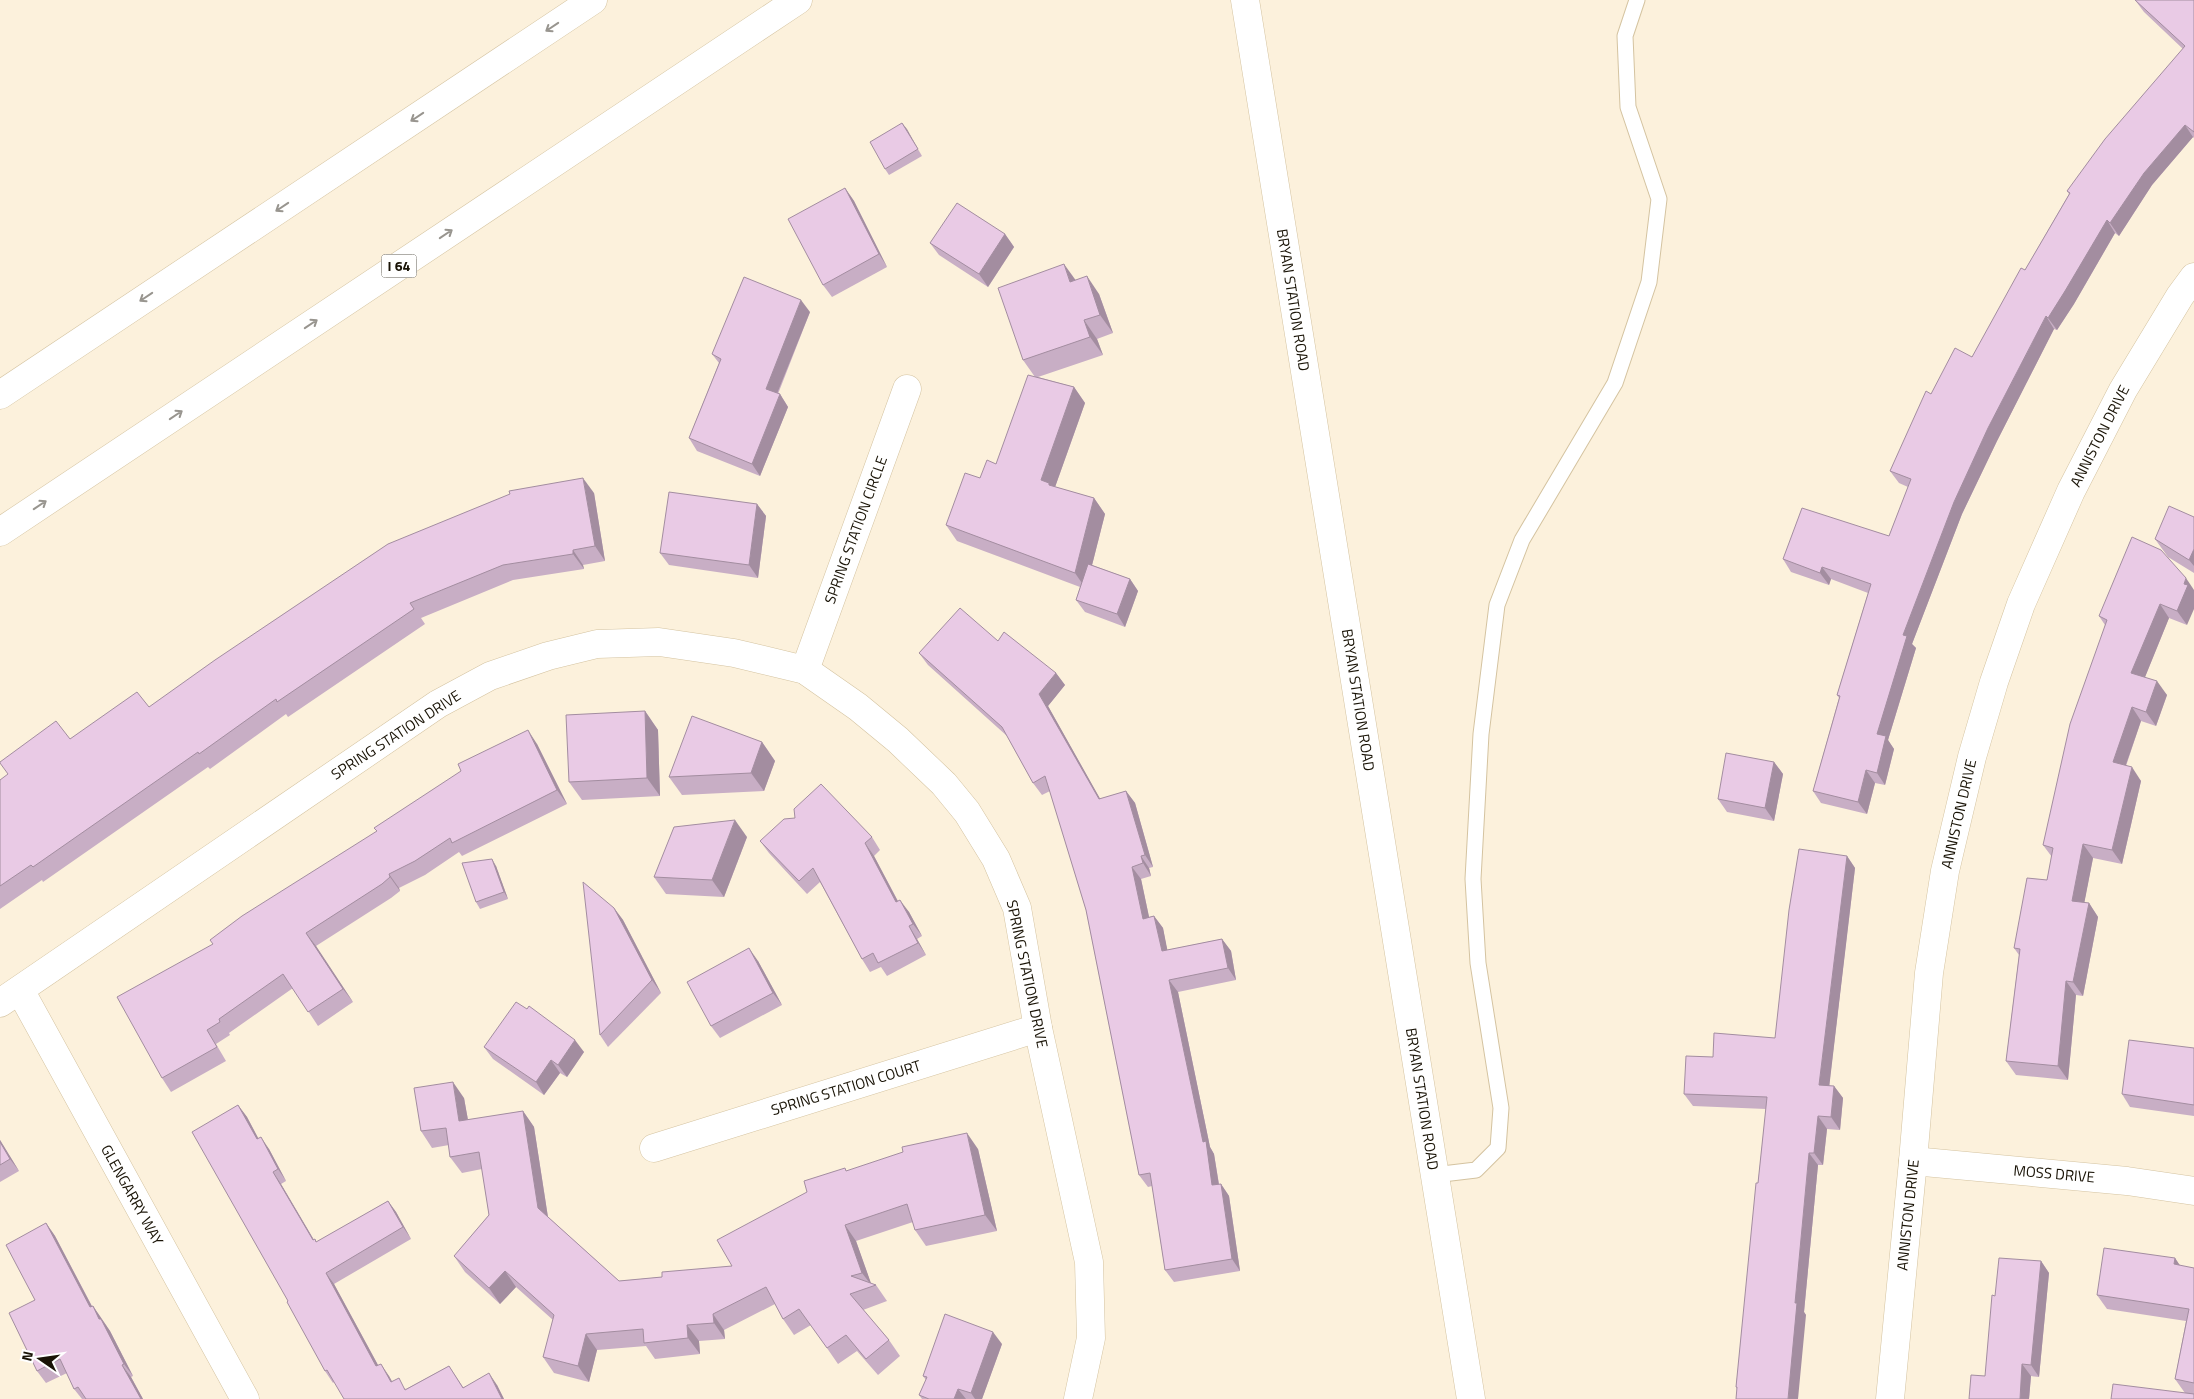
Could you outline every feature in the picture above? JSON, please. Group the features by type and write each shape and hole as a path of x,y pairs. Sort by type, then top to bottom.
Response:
{"main road":[{"path":"0,394 593,0"},
{"name":"I 64","path":"0,532 798,0"},
{"name":"BRYAN STATION ROAD","path":"1245,0 1470,1399"},
{"name":"ANNISTON DRIVE","path":"1890,1399 1929,973 1945,871 1972,757 1994,682 2022,604 2071,491 2123,390 2180,296 2194,277"},
{"name":"SPRING STATION CIRCLE","path":"805,670 907,390"},
{"name":"SPRING STATION DRIVE","path":"10,996 438,704 490,676 548,656 597,644 659,642 734,653 805,670 858,707 898,740 944,784 967,812 996,859 1017,908 1038,1028 1089,1262 1090,1338 1078,1399"},
{"name":"GLENGARRY WAY","path":"10,996 245,1399"},
{"name":"SPRING STATION COURT","path":"654,1148 1038,1028"},
{"name":"MOSS DRIVE","path":"1913,1162 2127,1181 2194,1191"}],"lane":[{"path":"1434,1175 1476,1170 1498,1148 1500,1108 1478,963 1474,879 1481,734 1497,605 1522,540 1615,383 1649,282 1659,199 1628,107 1625,36 1637,0"}],"building":[{"path":"2135,0 2194,0 2194,132 2185,125 2144,173 2110,223 2107,220 2048,318 2046,316 1988,428 1954,502 1903,635 1907,636 1877,734 1886,736 1877,773 1866,770 1858,802 1813,791 1840,696 1837,695 1871,584 1822,567 1820,573 1783,559 1802,508 1889,536 1911,479 1890,471 1926,391 1931,394 1955,348 1972,357 2021,268 2025,270 2070,193 2067,191 2105,139 2185,46"},
{"path":"902,123 918,149 885,169 870,142"},
{"path":"845,188 879,254 823,285 788,219"},
{"path":"957,203 1005,234 979,274 930,243"},
{"path":"1064,264 1070,282 1087,276 1100,315 1084,320 1090,337 1023,360 998,288"},
{"path":"744,277 801,300 766,389 780,394 752,464 689,438 721,359 712,354"},
{"path":"1028,375 1074,387 1041,480 1049,483 1049,485 1094,498 1075,573 946,525 965,473 980,478 987,460 996,464"},
{"path":"583,478 595,546 573,550 573,554 503,565 410,603 414,609 277,702 276,699 33,867 31,865 0,886 0,780 8,774 0,762 56,721 70,739 137,692 149,707 215,660 388,544 510,494 509,491"},
{"path":"669,492 757,504 749,565 660,553"},
{"path":"2169,506 2194,517 2194,549 2189,560 2155,539"},
{"path":"2132,537 2161,550 2186,578 2184,584 2188,585 2177,611 2160,604 2131,673 2157,681 2146,712 2132,707 2113,762 2132,767 2112,850 2083,844 2072,901 2089,903 2073,982 2066,981 2058,1066 2006,1061 2020,949 2014,948 2027,878 2047,880 2053,848 2043,845 2070,724 2107,620 2099,616"},
{"path":"1088,564 1130,579 1117,614 1076,600"},
{"path":"960,608 998,641 1004,632 1056,673 1039,694 1099,799 1126,791 1145,855 1141,856 1143,863 1132,867 1143,919 1154,916 1162,951 1222,939 1228,968 1169,980 1203,1142 1206,1141 1212,1185 1221,1184 1232,1259 1165,1270 1150,1173 1139,1175 1086,910 1045,776 1033,783 1002,727 919,653"},
{"path":"645,711 647,778 569,782 566,715"},
{"path":"692,716 762,742 751,773 669,777"},
{"path":"528,730 557,790 452,843 450,838 415,861 389,874 390,877 382,884 306,933 343,989 308,1012 283,974 219,1019 220,1022 207,1030 217,1047 162,1078 117,997 213,944 210,940 242,916 377,831 374,828 461,771 458,764"},
{"path":"1726,753 1774,762 1765,808 1718,799"},
{"path":"821,784 872,837 865,843 896,902 900,900 913,924 909,926 918,943 878,963 873,953 862,959 813,868 799,881 760,841 784,819 795,818 794,809"},
{"path":"735,820 712,880 654,877 674,827"},
{"path":"1799,849 1847,856 1819,1085 1834,1086 1831,1117 1818,1116 1814,1153 1809,1153 1788,1399 1736,1399 1756,1183 1758,1183 1767,1097 1684,1094 1686,1056 1713,1057 1714,1033 1775,1038 1789,910"},
{"path":"492,859 504,892 476,902 462,863"},
{"path":"583,882 614,908 652,980 600,1035"},
{"path":"749,948 773,993 711,1026 687,982"},
{"path":"516,1002 527,1009 529,1006 575,1040 558,1065 551,1060 536,1082 484,1047"},
{"path":"2129,1040 2194,1048 2194,1105 2122,1094"},
{"path":"453,1082 459,1121 523,1111 538,1208 619,1281 662,1277 662,1272 732,1266 717,1240 807,1192 804,1181 845,1168 846,1171 903,1152 902,1147 967,1133 985,1215 915,1230 907,1204 845,1225 862,1273 851,1276 876,1285 850,1294 889,1340 866,1359 846,1335 827,1348 799,1309 783,1319 766,1287 713,1314 714,1323 687,1325 688,1338 644,1343 643,1329 586,1334 578,1366 543,1357 554,1315 505,1271 489,1288 454,1256 489,1215 479,1152 450,1157 446,1128 421,1131 414,1088"},
{"path":"238,1105 257,1139 261,1137 278,1169 273,1172 313,1240 315,1239 316,1242 388,1201 403,1227 326,1273 376,1366 381,1364 391,1382 399,1378 405,1390 449,1366 463,1388 489,1373 502,1399 344,1399 327,1370 325,1371 288,1301 192,1132"},
{"path":"0,1142 10,1159 0,1165"},
{"path":"46,1223 90,1307 93,1306 99,1319 101,1319 124,1364 122,1365 141,1399 86,1399 78,1387 74,1389 60,1359 37,1371 9,1313 35,1300 6,1245"},
{"path":"2104,1248 2175,1258 2174,1264 2194,1268 2194,1383 2175,1379 2189,1309 2097,1295"},
{"path":"1999,1258 2041,1261 2031,1365 2022,1364 2020,1399 1969,1399 1971,1375 1985,1376 1992,1295 1995,1296"},
{"path":"945,1314 993,1332 971,1393 958,1389 954,1399 929,1399 919,1395 927,1377 923,1376"},
{"path":"2113,1384 2194,1394 2194,1399 2111,1399"}]}
